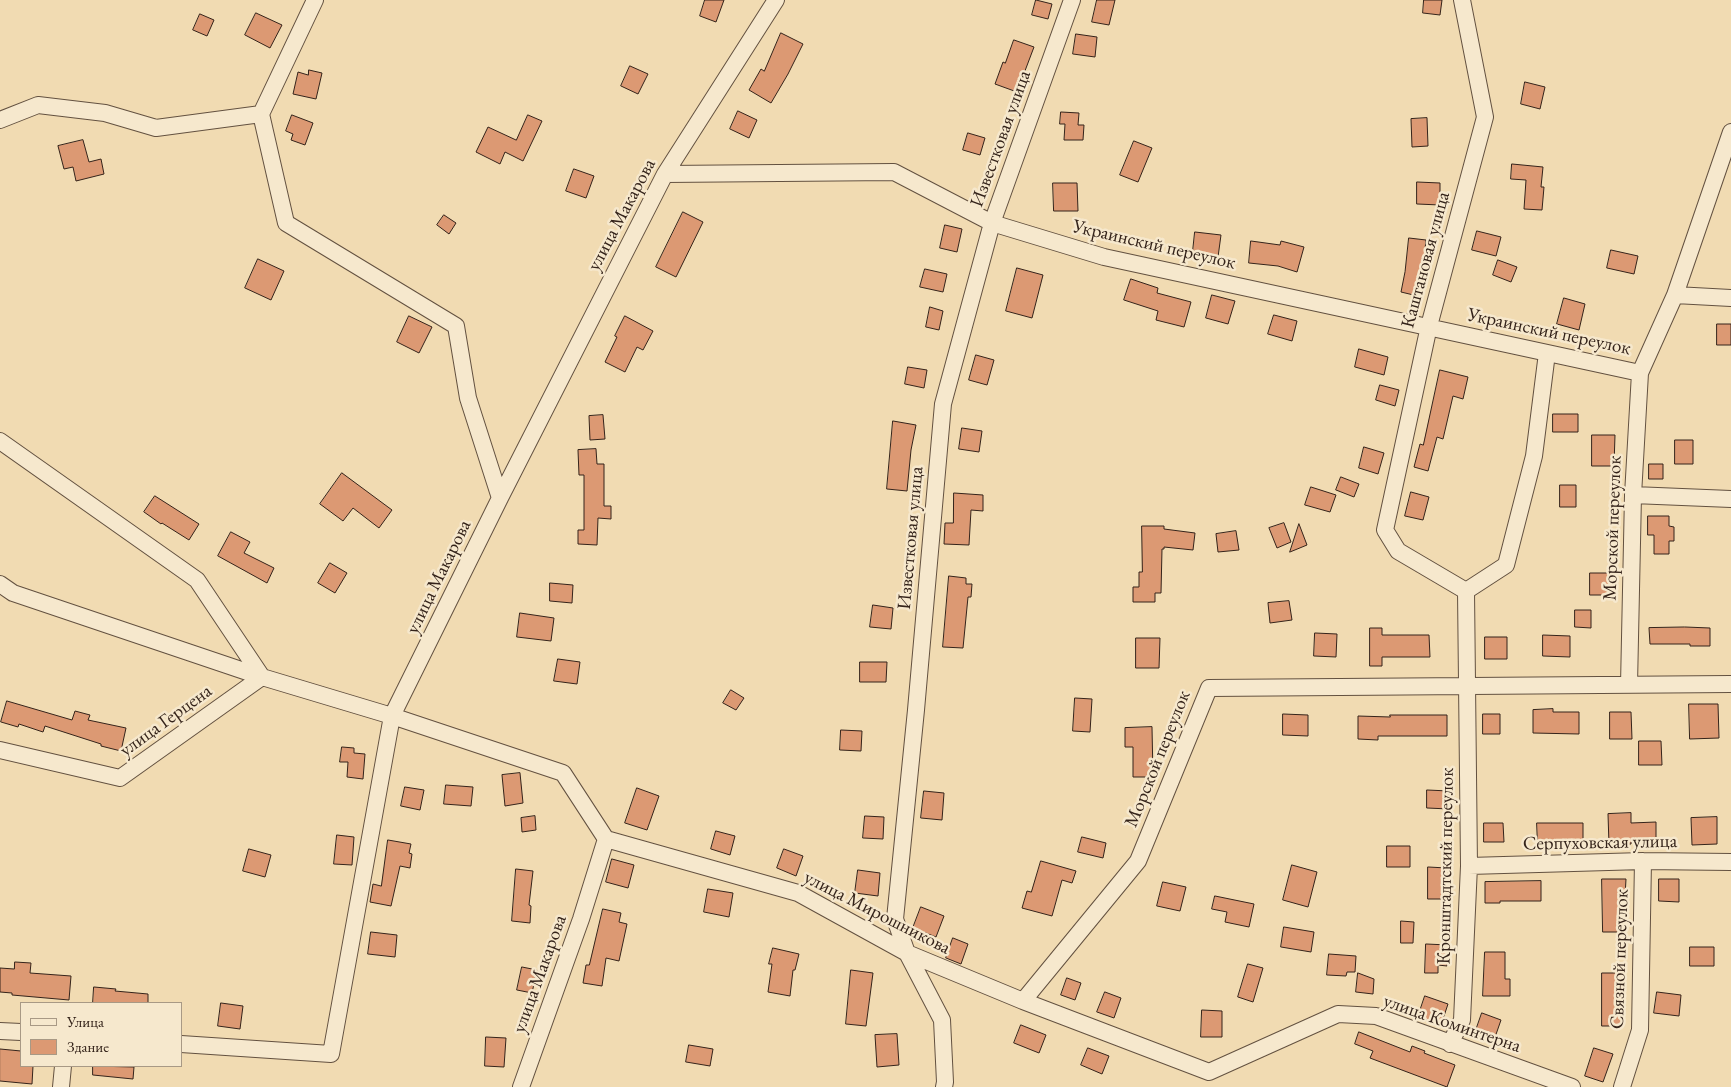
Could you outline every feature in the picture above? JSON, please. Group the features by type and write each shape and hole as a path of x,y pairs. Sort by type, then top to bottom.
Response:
{"street":[{"path":"315,0 261,114 286,223 456,326 468,398 500,498"},
{"name":"улица Макарова","path":"182,1044 331,1054 392,716 500,498 665,174 776,0"},
{"name":"Известковая улица","path":"944,1087 942,1020 907,954 895,919 916,710 943,404 992,223 1072,0"},
{"name":"Каштановая улица","path":"1462,0 1484,117 1429,326 1385,530 1398,551 1466,591"},
{"path":"0,120 38,105 105,113 156,128 261,114"},
{"path":"1640,373 1675,295 1731,132"},
{"name":"Украинский переулок","path":"665,174 894,172 992,223 1104,257 1640,373"},
{"path":"1675,295 1731,298"},
{"path":"1467,686 1466,591 1506,565 1534,456 1547,353"},
{"name":"Морской переулок","path":"1629,685 1633,495 1640,373"},
{"path":"0,441 197,580 262,677"},
{"path":"1633,495 1731,499"},
{"path":"0,584 13,593 262,677 392,716 563,773 606,839"},
{"name":"улица Герцена","path":"0,750 120,778 262,677"},
{"name":"Морской переулок","path":"1023,1001 1138,861 1209,688 1731,684"},
{"name":"Кронштадтский переулок","path":"1450,1044 1462,1020 1469,866 1467,686"},
{"name":"улица Макарова","path":"521,1087 581,919 606,839"},
{"name":"улица Мирошникова","path":"606,839 798,893 907,954 1208,1080"},
{"name":"Серпуховская улица","path":"1469,866 1643,861 1731,862"},
{"name":"Связной переулок","path":"1622,1087 1640,1030 1643,861"},
{"name":"улица Коминтерна","path":"1208,1080 1338,1014 1376,1016 1572,1087"},
{"path":"0,1031 20,1032"},
{"path":"61,1087 63,1067"}],"building":[{"path":"705,0 724,0 716,22 700,16"},
{"path":"1036,0 1052,4 1048,19 1032,15"},
{"path":"1097,0 1115,0 1109,25 1092,22"},
{"path":"1424,0 1442,0 1440,15 1423,13"},
{"path":"256,13 282,25 270,48 245,35"},
{"path":"200,14 214,20 207,36 193,30"},
{"path":"781,33 803,44 771,103 749,90 761,69 764,71"},
{"path":"1076,34 1097,37 1095,57 1073,54"},
{"path":"1014,40 1034,47 1017,92 995,84"},
{"path":"630,66 648,74 638,94 621,86"},
{"path":"309,70 322,73 316,99 293,94 298,72 308,75"},
{"path":"1525,82 1545,87 1540,109 1521,104"},
{"path":"738,111 757,120 749,138 730,129"},
{"path":"1061,112 1079,113 1078,125 1084,125 1083,140 1064,140 1065,124 1060,124"},
{"path":"292,115 313,123 305,145 291,140 293,134 286,131"},
{"path":"528,115 542,121 523,161 505,152 500,164 476,152 488,127 516,140"},
{"path":"1427,118 1428,146 1412,147 1411,119"},
{"path":"968,133 985,138 980,155 963,150"},
{"path":"83,140 89,162 101,159 104,174 76,181 73,167 64,169 58,146"},
{"path":"1134,141 1152,148 1138,182 1120,175"},
{"path":"1512,164 1543,167 1541,187 1544,187 1542,210 1524,209 1526,180 1511,179"},
{"path":"574,169 594,176 586,198 566,191"},
{"path":"1417,182 1440,183 1440,205 1417,204"},
{"path":"1053,183 1077,183 1078,211 1054,211"},
{"path":"683,212 703,222 676,277 656,267"},
{"path":"444,215 456,223 449,234 437,225"},
{"path":"945,225 962,229 957,252 940,248"},
{"path":"1477,231 1501,237 1496,256 1472,250"},
{"path":"1195,232 1221,235 1218,257 1199,255 1200,252 1193,251"},
{"path":"1409,238 1426,240 1422,278 1426,278 1422,297 1401,292"},
{"path":"1251,241 1280,245 1281,241 1304,247 1297,272 1278,266 1249,263"},
{"path":"1611,250 1638,256 1634,274 1607,268"},
{"path":"258,259 284,271 271,300 245,288"},
{"path":"1498,260 1517,267 1511,282 1493,275"},
{"path":"1017,268 1043,275 1032,318 1006,311"},
{"path":"925,269 947,274 943,292 920,287"},
{"path":"1131,279 1158,288 1157,293 1191,302 1184,327 1156,320 1158,311 1124,300"},
{"path":"1212,295 1235,301 1228,324 1206,318"},
{"path":"1564,298 1585,304 1579,330 1557,324"},
{"path":"930,307 943,311 939,330 926,327"},
{"path":"1274,315 1297,321 1292,341 1268,334"},
{"path":"409,316 432,327 419,353 397,342"},
{"path":"625,316 653,331 643,350 637,347 625,372 605,362"},
{"path":"1717,324 1731,324 1731,345 1717,345"},
{"path":"1359,349 1388,357 1384,375 1355,367"},
{"path":"976,355 994,360 987,385 969,380"},
{"path":"908,367 927,370 924,388 905,384"},
{"path":"1440,370 1468,377 1463,399 1453,396 1443,439 1437,437 1428,471 1414,467 1420,444 1423,445"},
{"path":"1380,385 1399,390 1395,406 1376,400"},
{"path":"1553,414 1578,414 1578,432 1553,432"},
{"path":"603,415 605,439 590,440 589,416"},
{"path":"893,421 916,425 911,450 907,491 887,489"},
{"path":"962,428 982,431 979,452 959,449"},
{"path":"1592,435 1615,435 1614,466 1592,466"},
{"path":"1675,440 1693,440 1693,464 1675,464"},
{"path":"1364,447 1384,453 1378,474 1359,468"},
{"path":"596,449 597,464 604,464 604,506 611,506 611,519 598,518 597,545 578,544 578,530 584,530 584,475 579,475 578,450"},
{"path":"1649,464 1663,464 1663,479 1649,479"},
{"path":"342,473 392,510 379,528 353,508 343,521 320,504"},
{"path":"1341,477 1359,484 1354,497 1336,490"},
{"path":"1560,485 1576,485 1576,507 1560,507"},
{"path":"1311,487 1336,495 1330,512 1305,505"},
{"path":"1411,492 1429,497 1423,520 1405,516"},
{"path":"954,493 983,495 983,511 971,510 969,545 944,544 945,523 953,523"},
{"path":"155,496 199,524 189,540 144,512"},
{"path":"1648,516 1669,516 1669,526 1674,527 1674,541 1669,541 1669,554 1654,554 1654,535 1648,535"},
{"path":"1284,523 1291,542 1277,548 1269,528"},
{"path":"1299,524 1307,545 1290,552"},
{"path":"1142,526 1164,526 1164,529 1195,533 1193,550 1164,547 1162,549 1161,593 1155,593 1155,602 1133,602 1133,587 1139,587 1139,572 1142,572"},
{"path":"1236,531 1239,550 1218,552 1216,534"},
{"path":"231,532 250,542 244,553 274,568 267,583 218,556"},
{"path":"330,563 347,573 335,593 318,583"},
{"path":"1590,573 1610,573 1610,595 1590,595"},
{"path":"949,576 966,578 966,584 972,584 971,597 968,597 963,648 943,647"},
{"path":"550,583 573,585 572,603 550,601"},
{"path":"1289,601 1292,620 1270,623 1268,603"},
{"path":"873,605 893,608 891,629 870,627"},
{"path":"1575,610 1591,610 1591,628 1575,627"},
{"path":"520,613 554,618 551,641 517,637"},
{"path":"1370,628 1382,628 1382,635 1429,635 1430,657 1382,657 1382,666 1370,666"},
{"path":"1649,628 1710,628 1710,646 1650,644"},
{"path":"1315,633 1337,634 1336,657 1314,656"},
{"path":"1543,635 1570,636 1570,657 1543,656"},
{"path":"1485,637 1507,637 1507,659 1485,659"},
{"path":"1136,638 1160,638 1159,668 1136,668"},
{"path":"558,659 580,662 577,684 554,681"},
{"path":"860,662 887,662 886,682 860,682"},
{"path":"731,690 744,698 736,710 723,703"},
{"path":"1075,698 1092,699 1090,732 1073,731"},
{"path":"7,701 72,720 75,711 90,715 88,720 126,728 121,751 45,726 43,732 19,724 18,727 1,722"},
{"path":"1689,704 1718,704 1719,738 1690,739"},
{"path":"1553,709 1553,712 1579,712 1579,734 1533,733 1533,710"},
{"path":"1610,712 1631,712 1632,739 1610,739"},
{"path":"1283,714 1308,715 1308,736 1283,735"},
{"path":"1483,714 1500,714 1500,734 1483,734"},
{"path":"1390,715 1447,715 1447,736 1378,736 1378,740 1358,739 1358,716 1390,717"},
{"path":"1152,727 1153,777 1133,777 1133,747 1125,747 1125,728"},
{"path":"841,730 862,731 861,751 840,750"},
{"path":"1639,741 1661,741 1662,765 1639,765"},
{"path":"342,747 354,748 354,753 365,754 363,779 347,777 348,762 340,762"},
{"path":"520,773 523,803 505,806 502,775"},
{"path":"446,785 473,787 471,806 444,804"},
{"path":"405,787 424,790 420,810 401,806"},
{"path":"637,788 659,796 647,830 625,823"},
{"path":"1427,790 1449,791 1449,809 1427,808"},
{"path":"924,791 944,793 942,820 921,818"},
{"path":"1631,813 1631,823 1656,822 1656,841 1609,845 1608,814"},
{"path":"535,816 536,830 522,832 521,818"},
{"path":"865,816 884,817 883,839 863,838"},
{"path":"1717,817 1717,844 1692,845 1691,818"},
{"path":"1484,823 1503,823 1504,842 1484,842"},
{"path":"1537,823 1583,823 1583,845 1538,846"},
{"path":"716,831 735,836 730,855 711,849"},
{"path":"337,835 354,837 352,865 334,864"},
{"path":"1082,837 1106,843 1103,858 1078,852"},
{"path":"388,840 411,844 409,853 412,854 410,868 400,866 391,906 370,902 373,884 381,886"},
{"path":"1387,846 1410,846 1410,867 1387,867"},
{"path":"249,849 271,855 265,877 243,871"},
{"path":"784,849 803,856 796,876 777,868"},
{"path":"612,859 634,865 628,888 606,882"},
{"path":"1041,861 1076,871 1072,883 1062,880 1052,916 1022,908 1027,891 1031,892"},
{"path":"1292,865 1317,872 1308,907 1283,900"},
{"path":"1428,867 1447,868 1446,899 1428,899"},
{"path":"516,869 533,871 529,905 531,906 530,923 512,921"},
{"path":"858,870 880,873 878,896 855,893"},
{"path":"1602,879 1626,879 1623,932 1603,932"},
{"path":"1659,879 1679,879 1679,902 1659,901"},
{"path":"1541,881 1541,901 1485,903 1485,882"},
{"path":"1163,882 1186,887 1180,911 1157,906"},
{"path":"708,889 733,893 729,917 704,912"},
{"path":"1215,896 1254,904 1249,927 1225,922 1227,912 1212,909"},
{"path":"921,907 944,916 936,937 913,928"},
{"path":"603,909 621,913 619,922 627,924 619,961 606,958 602,986 583,983 586,965 589,965"},
{"path":"1401,921 1414,922 1413,943 1401,943"},
{"path":"1284,927 1314,932 1311,952 1281,947"},
{"path":"371,932 397,935 395,957 368,954"},
{"path":"953,938 968,944 961,964 946,958"},
{"path":"1426,944 1448,945 1447,966 1438,965 1438,973 1425,973"},
{"path":"1690,947 1714,947 1714,966 1690,966"},
{"path":"773,948 799,954 795,970 793,970 790,996 768,992 772,964 769,964"},
{"path":"1485,952 1505,952 1505,979 1510,979 1510,996 1483,996"},
{"path":"1329,954 1356,956 1355,972 1347,972 1346,976 1327,975"},
{"path":"15,962 31,963 30,973 71,976 69,1000 12,995 12,993 0,992 0,968 14,969"},
{"path":"1248,964 1263,968 1253,1002 1238,997"},
{"path":"522,967 537,970 532,993 517,990"},
{"path":"851,970 873,973 866,1026 846,1024"},
{"path":"1358,973 1374,979 1373,994 1356,992"},
{"path":"1602,973 1624,973 1623,1026 1602,1026"},
{"path":"1067,978 1081,983 1075,1000 1061,995"},
{"path":"94,987 148,994 148,1002 93,1002"},
{"path":"1105,992 1121,998 1114,1018 1097,1012"},
{"path":"1657,992 1681,995 1679,1016 1654,1013"},
{"path":"1425,996 1448,1004 1441,1025 1418,1017"},
{"path":"221,1003 243,1006 240,1029 218,1026"},
{"path":"1202,1010 1222,1011 1222,1037 1201,1037"},
{"path":"1482,1013 1501,1020 1493,1043 1474,1036"},
{"path":"1021,1025 1046,1035 1039,1053 1014,1043"},
{"path":"1359,1032 1410,1052 1412,1046 1425,1051 1424,1053 1455,1065 1447,1087 1370,1058 1373,1051 1355,1044"},
{"path":"897,1034 899,1065 877,1067 875,1035"},
{"path":"486,1037 506,1038 504,1067 485,1066"},
{"path":"689,1045 713,1049 710,1066 686,1062"},
{"path":"1088,1048 1109,1056 1102,1074 1081,1065"},
{"path":"1594,1048 1613,1054 1603,1082 1585,1076"},
{"path":"0,1049 20,1051 20,1067 33,1067 32,1084 0,1081"},
{"path":"93,1067 134,1067 133,1079 93,1075"}]}
